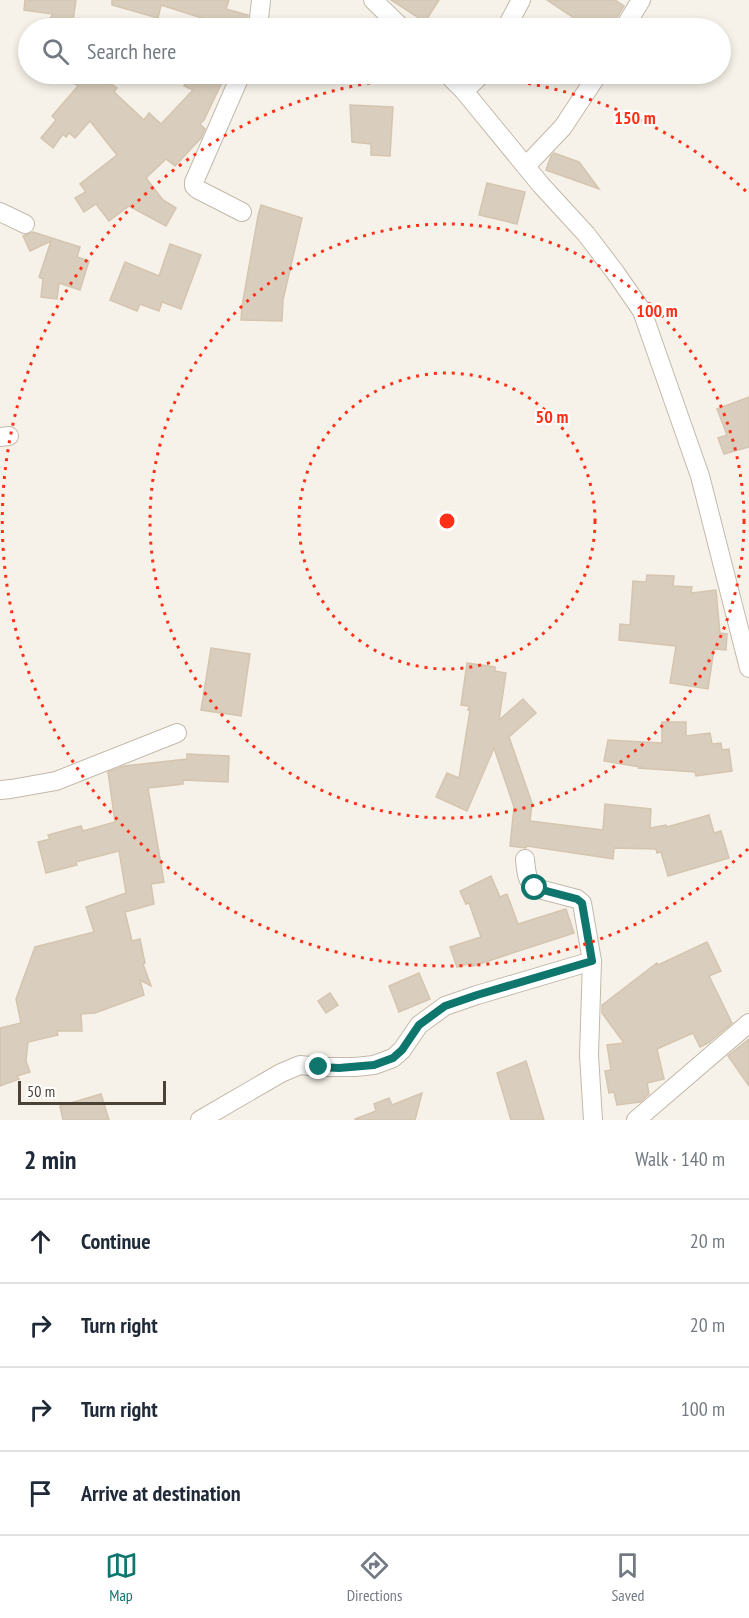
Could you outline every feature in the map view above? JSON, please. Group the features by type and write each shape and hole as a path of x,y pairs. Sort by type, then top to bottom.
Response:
{"street":[{"path":"260,18 261,0"},
{"path":"373,0 392,18"},
{"path":"511,18 521,0"},
{"path":"630,18 641,0"},
{"path":"237,84 194,186 242,212"},
{"path":"457,84 541,185 586,234 642,311 700,476 749,668"},
{"path":"464,91 472,84"},
{"path":"526,166 563,128 592,84"},
{"path":"0,212 26,224"},
{"path":"0,790 56,781 177,733"},
{"path":"525,859 527,876 530,884 535,888 577,899 582,903 592,961 589,1055 593,1120"},
{"path":"200,1120 281,1073 300,1065 355,1067 374,1065 393,1058 402,1050 419,1025 445,1006 592,961"},
{"path":"636,1120 749,1023"}],"building":[{"path":"25,0 76,0 73,18 50,18 53,14 24,10"},
{"path":"112,0 229,0 226,9 248,15 248,18 202,18 161,5 158,18 112,5"},
{"path":"391,0 439,0 428,18 419,18"},
{"path":"547,0 615,0 624,6 616,18 574,18"},
{"path":"75,84 111,84 117,88 114,92 144,120 149,113 161,124 193,90 184,86 185,84 221,84 200,124 205,129 201,138 175,166 166,159 146,178 163,200 176,208 166,226 129,206 109,221 96,204 84,212 75,198 86,192 80,184 117,155 90,121 75,138 69,133 66,137 63,134 53,148 41,138 56,120 52,116 78,86"},
{"path":"350,105 393,107 390,156 371,155 371,144 352,142"},
{"path":"554,153 579,162 599,189 546,170"},
{"path":"487,183 525,192 517,224 479,215"},
{"path":"261,205 302,218 283,300 282,321 241,320"},
{"path":"33,232 80,247 77,257 89,261 80,290 59,283 57,299 41,297 43,279 39,277 51,241 30,251 23,236"},
{"path":"170,244 201,255 181,309 162,302 159,311 140,304 137,311 110,300 125,262 159,276"},
{"path":"749,397 749,447 724,454 718,438 727,435 717,409"},
{"path":"647,575 674,576 673,586 692,587 691,593 716,590 720,633 727,634 726,650 714,649 708,689 670,683 676,646 619,640 620,624 630,625 633,581 646,582"},
{"path":"211,648 250,654 241,716 201,710"},
{"path":"467,663 495,667 495,671 506,673 499,720 523,699 536,713 509,737 532,803 530,821 603,830 605,804 651,809 650,828 666,825 667,827 709,815 714,833 721,831 729,858 668,876 661,852 657,853 656,849 614,848 613,859 527,846 526,848 510,846 514,807 494,748 467,811 436,797 447,773 459,778 470,710 468,710 469,706 461,705"},
{"path":"662,722 686,722 686,736 710,733 712,744 721,743 722,750 729,749 732,771 696,776 695,772 639,768 604,761 608,740 662,743"},
{"path":"187,754 229,756 228,782 183,780 183,784 148,788 164,882 151,884 154,904 125,912 132,941 140,939 145,963 143,964 151,986 140,980 144,995 95,1013 81,1014 82,1031 57,1031 58,1035 28,1042 26,1061 30,1072 17,1076 19,1079 0,1086 0,1028 21,1023 16,999 35,947 94,932 86,907 126,893 119,851 76,862 77,865 46,873 38,842 50,839 48,835 81,826 83,831 115,822 108,772 124,766 187,759"},
{"path":"491,876 500,897 507,894 518,924 566,909 574,933 473,966 471,963 457,967 450,947 481,937 469,903 466,904 460,891"},
{"path":"707,942 721,971 709,976 732,1023 700,1047 693,1033 657,1049 664,1079 647,1083 649,1094 640,1102 617,1105 614,1092 609,1093 605,1071 611,1070 607,1045 624,1043 602,1013 602,1005 657,963 658,965"},
{"path":"419,973 430,999 399,1012 389,986"},
{"path":"330,993 338,1005 326,1013 318,1001"},
{"path":"749,1039 749,1086 728,1056"},
{"path":"526,1061 544,1120 511,1120 497,1073"},
{"path":"422,1093 415,1120 355,1119 376,1111 374,1104 389,1098 392,1105"},
{"path":"101,1094 109,1120 63,1120 60,1106"}],"route":[{"path":"319,1067 374,1065 393,1058 402,1050 425,1019 445,1006 592,961 582,903 577,899 535,888"}]}
